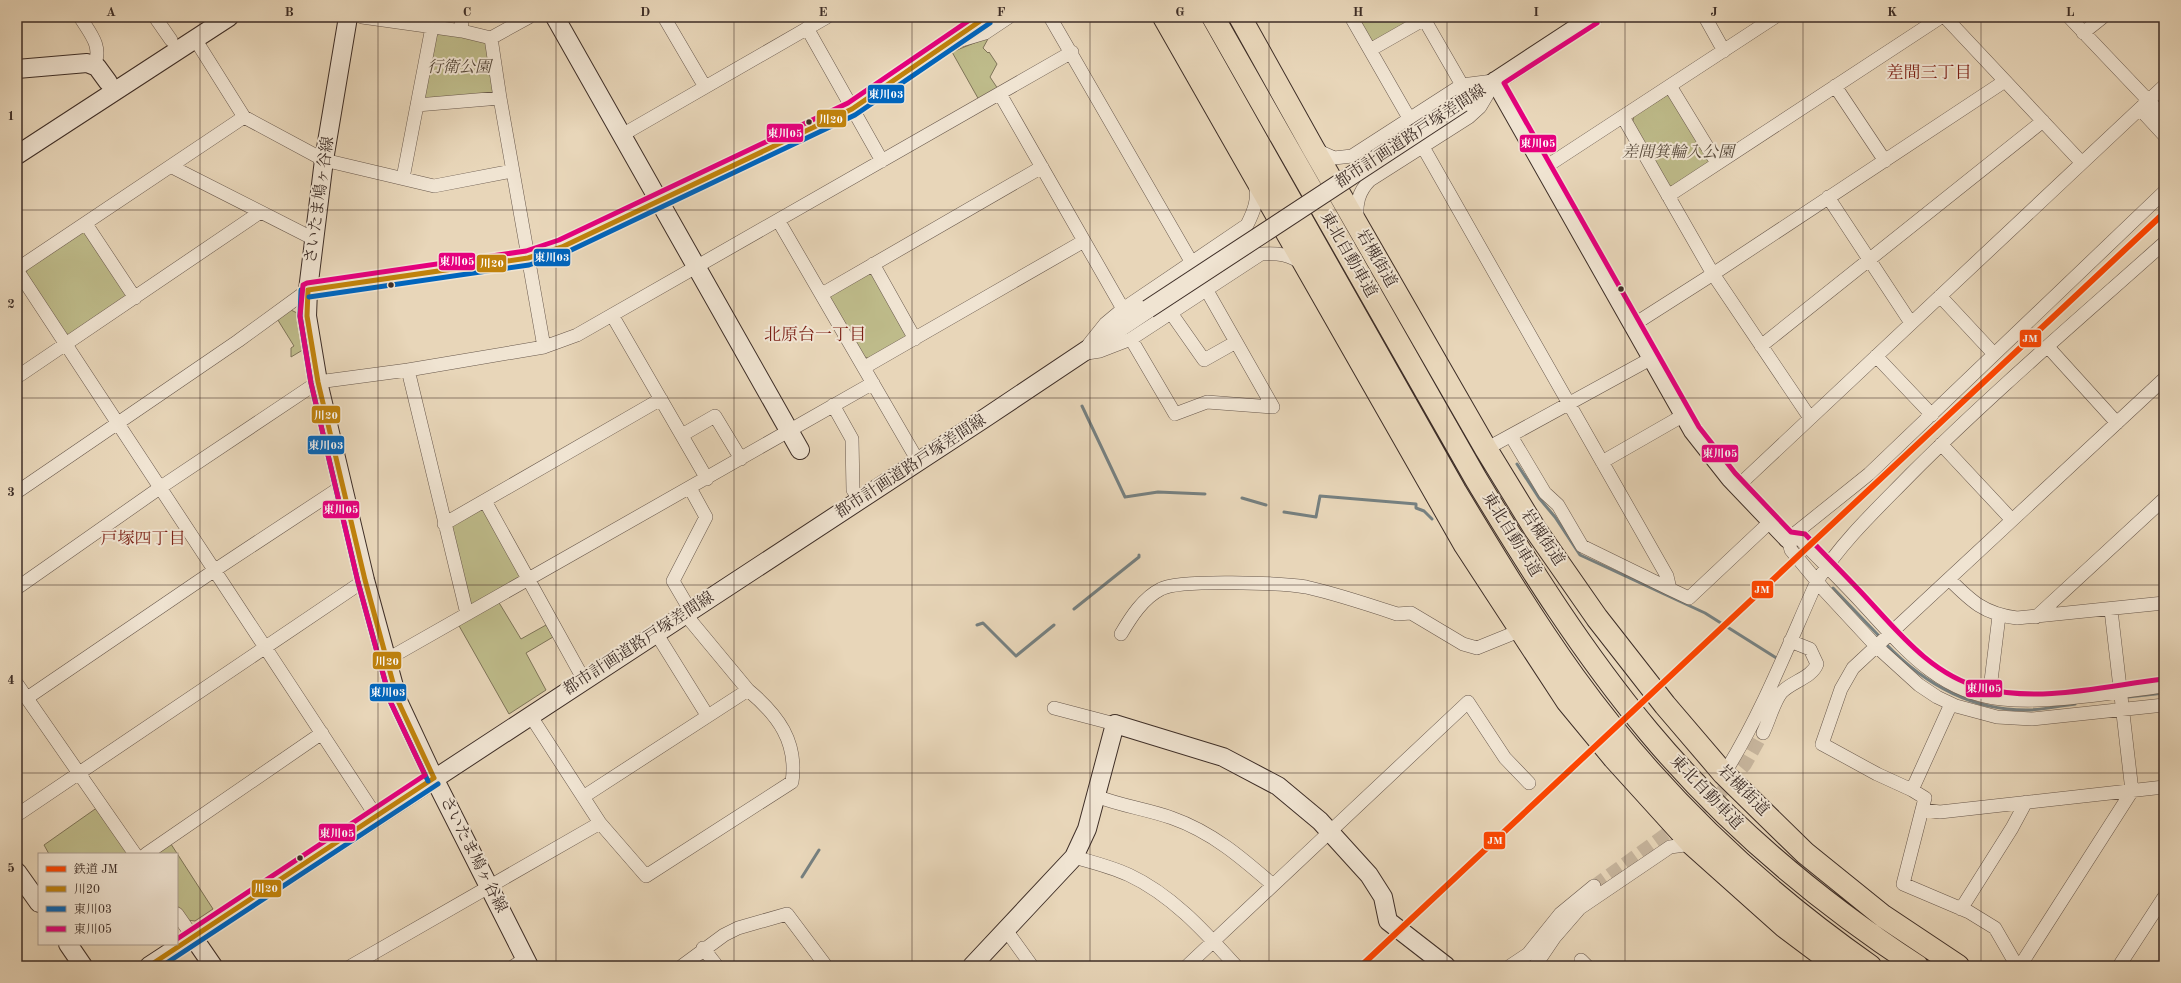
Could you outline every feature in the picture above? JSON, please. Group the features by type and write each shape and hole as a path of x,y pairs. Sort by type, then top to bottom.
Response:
{"highway":[{"path":"1164,17 1465,545 1519,631 1567,701 1614,758 1692,844 1785,927 1837,966"},
{"name":"東北自動車道","path":"1187,17 1459,498 1501,569 1575,678 1636,755 1688,811 1736,859 1811,924 1870,966"},
{"name":"東北自動車道","path":"1213,17 1476,479 1521,554 1593,661 1650,733 1691,779 1738,826 1814,893 1869,934 1917,966"},
{"name":"岩槻街道","path":"1240,17 1313,148 1486,450 1535,529 1597,618 1665,705 1724,774 1805,853 1883,916 1958,966"}],"street":[{"path":"80,17 97,46 98,58 94,65"},
{"path":"154,17 171,40"},
{"path":"17,141 206,17"},
{"path":"17,155 229,17"},
{"name":"さいたま鳩ヶ谷線","path":"348,17 324,160 308,290 307,316 318,382 365,580 398,701 434,778 488,886 523,964"},
{"path":"362,17 462,31 492,38 529,17"},
{"path":"461,17 462,31"},
{"path":"555,17 800,450"},
{"path":"664,17 705,87"},
{"path":"622,135 827,17"},
{"path":"17,492 117,422 238,341 308,290 528,258 562,247 852,109 949,44 981,17"},
{"path":"949,44 984,33 1009,17"},
{"path":"1050,17 1072,52 1192,263"},
{"path":"1351,17 1409,118"},
{"name":"都市計画道路戸塚差間線","path":"149,966 1080,354 1126,315 1148,309 1593,17"},
{"path":"1705,17 1724,51"},
{"path":"1544,168 1775,17"},
{"path":"1668,196 1941,17"},
{"path":"1945,17 2082,163"},
{"path":"2069,17 2156,103 2164,136"},
{"path":"2083,32 2103,17"},
{"path":"1370,50 1421,19 1462,85"},
{"path":"403,178 432,27"},
{"path":"807,28 882,161"},
{"path":"492,38 512,171 544,347"},
{"path":"195,39 244,117 324,160 434,186 512,171"},
{"path":"17,588 161,487 318,382 408,370 544,347 577,335 1072,52"},
{"path":"17,69 87,63 94,65 108,82"},
{"path":"1313,148 1324,155 1334,158 1352,156 1462,85 1495,81"},
{"path":"1358,227 1357,205 1362,188 1370,180 1423,147 1480,107 1495,81"},
{"path":"1495,81 1684,415 1710,455 1788,539 1791,550 1876,646 1919,685 1951,704 1976,713 1997,717 2032,719 2164,706"},
{"path":"1633,325 1713,274 2005,81"},
{"path":"1670,86 1717,163"},
{"path":"1835,86 1885,161"},
{"path":"1000,94 1126,315 1192,263 1247,225 1256,202 1257,192 1252,171"},
{"path":"417,105 500,98"},
{"path":"1738,486 2082,163 2156,103"},
{"path":"244,117 17,270 376,816"},
{"path":"1623,117 1713,274 1810,418"},
{"path":"1761,346 2043,121"},
{"path":"1423,147 1667,576 1670,589"},
{"path":"173,165 176,169 259,213 314,239"},
{"path":"822,294 1042,167"},
{"path":"1788,539 1869,474 2164,192"},
{"path":"1828,197 1911,323"},
{"path":"17,377 259,213"},
{"path":"778,220 865,367 918,461"},
{"path":"86,224 135,298"},
{"path":"865,367 1084,241"},
{"path":"1724,774 1743,744 1760,711 1817,580 1827,566 1857,530 1941,444 2164,242"},
{"path":"1080,354 1100,351 1131,340 1206,289 1262,254 1280,253 1294,257 1306,266"},
{"path":"873,264 915,339"},
{"path":"1131,340 1175,414 1207,402 1273,407 1206,289"},
{"path":"1940,296 1994,354"},
{"path":"1171,313 1204,360 1236,342"},
{"path":"612,315 707,478"},
{"path":"2048,347 2117,423"},
{"path":"1876,356 1932,415"},
{"path":"1486,450 1652,358"},
{"path":"408,370 444,524 468,614"},
{"path":"2111,610 2122,691 2132,791 2019,966 1996,928 1961,909 1903,884 1925,798 1822,744 1845,682 1853,668 2164,379"},
{"path":"386,660 873,383"},
{"path":"444,524 661,399"},
{"path":"833,405 852,440 853,490 860,500"},
{"path":"1602,462 1684,415"},
{"path":"682,435 715,416 741,459"},
{"path":"1511,436 1545,493 1558,505 1582,546 1689,598 1771,521"},
{"path":"1941,444 2012,520"},
{"path":"27,698 215,570 342,487"},
{"path":"530,715 600,823 646,876 792,782 794,766 790,741 775,717 761,700 748,690 688,612 673,581 706,516 690,488"},
{"path":"2036,617 2164,499"},
{"path":"484,501 584,680"},
{"path":"1788,539 1800,539 1909,654 1932,674 1961,688 1990,697 2037,700 2164,686"},
{"path":"1949,578 1972,602 1999,616 2017,618 2036,617 2164,603"},
{"path":"17,815 264,646 365,580"},
{"path":"1120,634 1130,618 1144,602 1161,589 1176,584 1213,583 1305,587 1397,614 1411,613 1463,644 1477,648 1519,631"},
{"path":"1990,697 1999,616"},
{"path":"656,633 707,715"},
{"path":"1763,733 1780,695 1787,687 1811,673 1817,664 1816,659 1810,649 1790,641"},
{"path":"17,684 134,853"},
{"path":"583,797 707,715 748,690"},
{"path":"1187,966 1468,702 1505,758 1528,783"},
{"path":"1912,790 1951,704"},
{"path":"1054,708 1115,724 1223,757 1278,786 1298,800 1330,832 1378,886 1383,897 1388,921 1446,966"},
{"path":"977,964 1006,930 1074,857 1087,829 1115,724"},
{"path":"147,853 322,733"},
{"path":"1923,810 1940,812 2164,787"},
{"path":"1096,796 1172,818 1194,826 1229,848 1273,885"},
{"path":"1961,909 2012,828 2026,802"},
{"path":"351,966 600,823"},
{"path":"1535,966 1554,938 1580,908 1670,848 1692,844"},
{"path":"1074,857 1129,875 1156,890 1182,910 1236,966"},
{"path":"17,872 38,902"},
{"path":"1510,966 1528,954 1560,914 1594,886"},
{"path":"2119,966 2164,897"},
{"path":"682,966 703,948 738,928 787,914 826,966"},
{"path":"178,915 213,966"},
{"path":"1006,930 1032,966"},
{"path":"69,945 83,966"},
{"path":"703,948 717,966"}],"green space":[{"path":"1354,17 1411,17 1408,22 1374,41 1367,40"},
{"name":"行衛公園","path":"439,32 482,40 489,47 495,93 424,102 431,38"},
{"path":"989,37 983,48 988,53 989,52 997,64 990,77 998,89 979,100 952,52"},
{"name":"差間箕輪入公園","path":"1669,94 1710,158 1709,164 1675,186 1667,186 1632,124 1634,116"},
{"path":"83,229 128,295 73,336 64,333 26,273 29,265"},
{"path":"871,270 908,337 870,359 862,356 830,302 831,293"},
{"path":"289,309 299,314 306,348 291,357 291,348 294,346 276,317"},
{"path":"480,508 484,510 521,573 519,579 474,606 468,600 450,531 454,524"},
{"path":"498,601 521,639 546,625 553,637 526,653 546,690 509,714 458,624"},
{"path":"98,807 129,853 48,853 44,845"},
{"path":"169,841 177,853 151,853"},
{"path":"178,855 213,909 195,921 187,920 178,906"}],"waterway":[{"path":"1082,406 1125,497 1158,492 1205,494"},
{"path":"1517,464 1539,498 1555,517 1580,555 1705,613 1778,659"},
{"path":"1284,512 1316,517 1320,496 1416,504 1416,508 1424,511 1432,519"},
{"path":"1242,498 1266,505"},
{"path":"1074,609 1139,557 1139,555"},
{"path":"1833,588 1880,637"},
{"path":"977,625 983,623 1016,656 1054,625"},
{"path":"1885,643 1915,670 1932,682 1949,692 1967,699 2005,709 2026,710 2075,704"},
{"path":"2128,697 2164,693"},
{"path":"802,877 819,850"}],"tunnel":[{"path":"1594,886 1717,797 1745,765 1763,733"}],"rail line":[{"name":"JM","path":"1361,966 2164,213"}],"transit line":[{"name":"東川05","path":"178,938 425,775 391,703 358,582 311,383 300,316 303,285 307,283 526,251 559,240 848,103 974,17"},
{"name":"川20","path":"308,290 528,258 562,247 852,109 986,17"},
{"name":"東川03","path":"309,297 529,265 565,253 855,115 990,23"},
{"name":"東川05","path":"1597,23 1504,83 1699,427 1735,473 1791,532 1805,534 1900,635 1946,673 1963,682 1982,688 2004,692 2049,694 2163,679"},
{"name":"東川03","path":"301,290 300,316 311,383 358,582 391,703 428,781"},
{"name":"川20","path":"308,290 307,316 318,382 365,580 398,701 434,778"},
{"name":"川20","path":"149,966 434,778"},
{"name":"東川03","path":"162,966 438,784"}],"district":[{"name":"差間三丁目","path":"1929,73"},
{"name":"北原台一丁目","path":"815,335"},
{"name":"戸塚四丁目","path":"143,539"}]}
